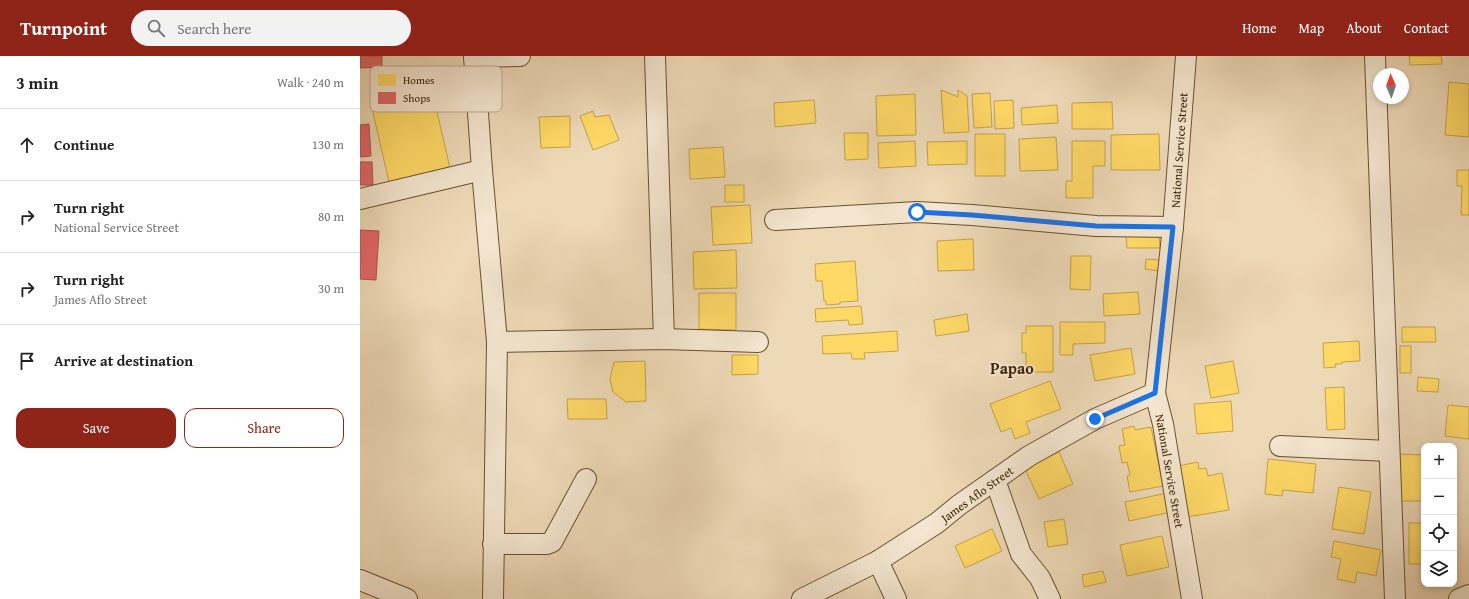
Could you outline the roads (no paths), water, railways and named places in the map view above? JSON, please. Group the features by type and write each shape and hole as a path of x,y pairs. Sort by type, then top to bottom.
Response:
{"street":[{"path":"475,66 474,56 520,56"},
{"path":"655,56 664,339"},
{"name":"National Service Street","path":"1186,56 1173,227 1155,393 1163,424 1192,599"},
{"path":"1375,56 1395,599"},
{"path":"478,112 497,342 493,599"},
{"path":"360,200 482,170"},
{"path":"775,220 917,212 972,215 1096,226 1173,227"},
{"path":"497,342 664,339 758,342"},
{"name":"James Aflo Street","path":"802,599 878,561 937,523 959,505 1029,456 1095,419 1155,393"},
{"path":"1280,446 1389,451"},
{"path":"493,544 547,544 552,542 586,479"},
{"path":"995,480 1021,554 1040,578 1050,599"},
{"path":"878,561 896,599"},
{"path":"360,580 407,599"},
{"path":"1459,599 1469,595"}],"district":[{"name":"Papao","path":"1012,368"}]}
